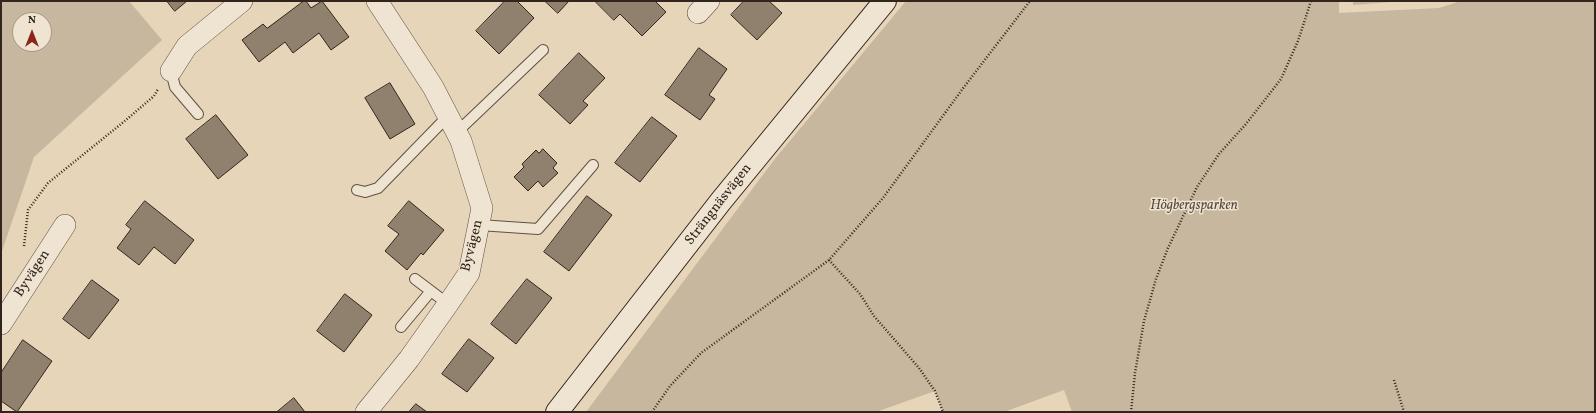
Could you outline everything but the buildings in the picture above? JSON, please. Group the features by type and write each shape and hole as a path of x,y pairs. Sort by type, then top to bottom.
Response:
{"main road":[{"name":"Strängnäsvägen","path":"557,412 721,201 884,1"}],"street":[{"path":"171,70 187,46 242,1"},
{"name":"Byvägen","path":"366,412 408,359 469,272 482,208 461,141 433,87 377,1"},
{"name":"Byvägen","path":"1,324 65,225"}],"lane":[{"path":"357,190 366,192 378,188 452,124 543,50"},
{"path":"171,70 175,87 198,114"},
{"path":"478,225 538,229 593,165"},
{"path":"415,278 448,304"},
{"path":"401,327 431,291"}],"path":[{"path":"652,412 670,386 701,353 829,260 883,198 964,87 1030,1"},
{"path":"1131,412 1135,373 1144,320 1156,279 1168,248 1197,188 1219,154 1246,124 1281,79 1298,41 1311,1"},
{"path":"24,249 28,210 48,183 154,96 171,70"},
{"path":"829,260 860,294 874,316 919,368 935,391 943,412"},
{"path":"1394,380 1404,412"}],"green space":[{"path":"1,1 129,1 162,40 34,157 1,254"},
{"name":"Högbergsparken","path":"906,1 1339,1 1339,13 1439,8 1461,1 1595,1 1595,412 1072,412 1064,390 1004,412 943,412 935,391 876,412 586,412 774,160"},
{"path":"1353,1 1404,1 1353,5"}]}
